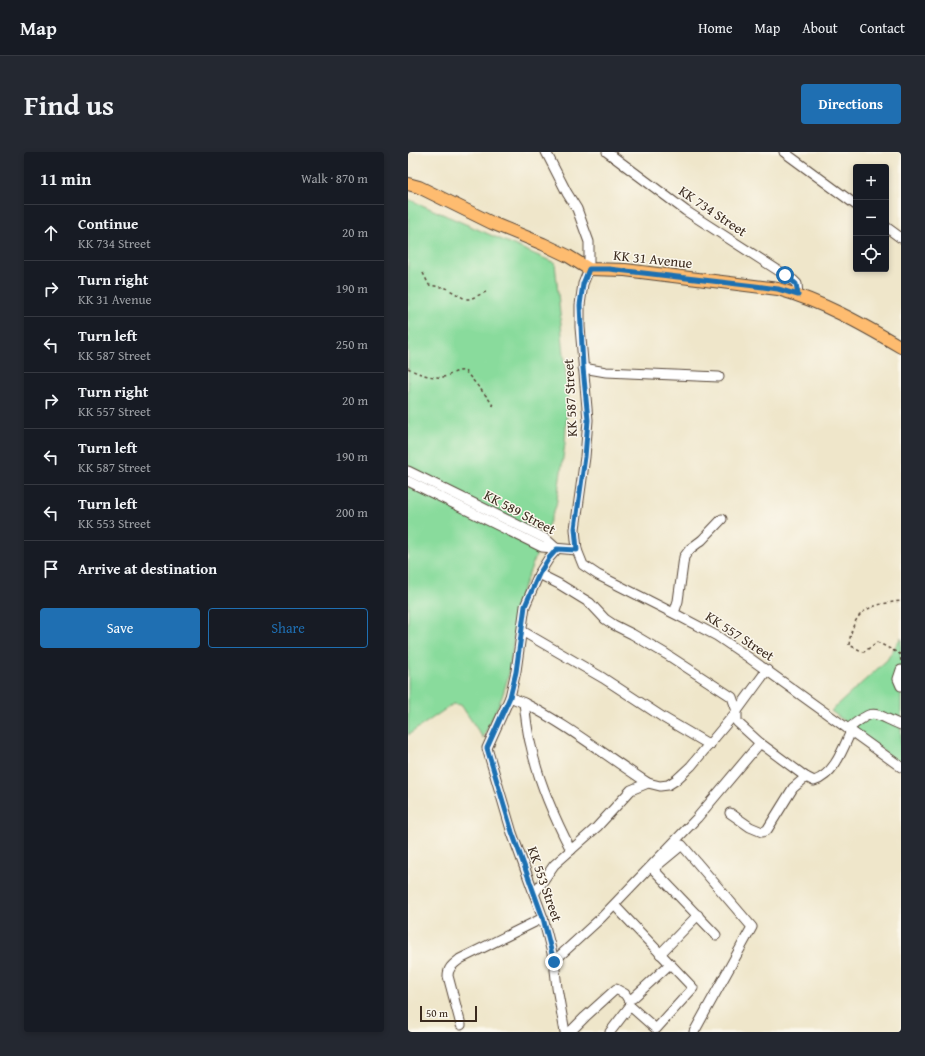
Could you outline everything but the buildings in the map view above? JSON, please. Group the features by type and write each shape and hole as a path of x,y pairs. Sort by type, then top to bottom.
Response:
{"main road":[{"path":"408,184 419,187 492,223 543,244 568,256 589,269"},
{"name":"KK 31 Avenue","path":"589,269 625,270 778,289 798,295 834,311 901,347"}],"street":[{"name":"KK 587 Street","path":"546,152 577,209 589,242 589,269 583,284 580,305 583,368 588,420 584,465 575,528 577,550"},
{"name":"KK 734 Street","path":"607,152 686,211 793,280 796,284 798,295"},
{"path":"784,152 853,203"},
{"path":"889,228 901,238"},
{"path":"583,368 606,372 719,377"},
{"name":"KK 589 Street","path":"408,471 546,539 557,549"},
{"name":"KK 589 Street","path":"408,481 542,547 557,549"},
{"path":"674,613 678,601 684,557 722,519"},
{"path":"577,550 557,549 549,558 539,574 525,606 516,672 510,697 542,712 648,783 660,786 668,785 676,780 691,766 737,711 767,670"},
{"name":"KK 557 Street","path":"577,550 583,565 598,575 717,636 767,670 901,768"},
{"path":"539,574 590,603 605,619 614,625 666,654 732,697 737,711 737,722 760,744 806,777 814,781 820,779 828,773 841,753 849,730 861,718 870,714 879,714 901,725"},
{"path":"522,631 603,678 664,718 710,745"},
{"path":"901,670 898,679 901,686"},
{"name":"KK 553 Street","path":"510,697 487,748 512,832 543,918 554,962 565,1032"},
{"path":"524,703 531,747 562,834 571,850"},
{"path":"554,962 601,918 697,818 760,744"},
{"path":"730,813 750,827 762,832 767,830 793,788 806,777"},
{"path":"534,894 554,865 597,827 631,790 648,783"},
{"path":"694,1032 752,927 682,845 653,869 716,935"},
{"path":"610,1032 630,1006 656,1029 692,988 617,908"},
{"path":"660,954 698,915"},
{"path":"461,1025 448,976 448,970 460,959 543,918"},
{"path":"570,1032 616,989 625,994 628,999 634,998 670,964"}],"path":[{"path":"423,273 429,285 446,288 465,299 470,299 488,292"},
{"path":"408,368 417,373 438,377 443,377 461,370 464,371 494,407"},
{"path":"901,602 882,603 860,612 850,631 849,645 864,652 877,642 900,654 901,665"}],"green space":[{"path":"408,199 555,263 568,395 565,444 556,506 519,598 509,674 502,697 483,738 461,705 453,704 408,735"},
{"path":"901,637 901,765 831,711 887,660"}],"route":[{"path":"554,962 543,918 512,832 487,748 510,697 516,672 525,606 539,574 549,558 557,549 577,550 575,528 581,496 588,420 580,327 580,305 583,284 589,269 609,269 778,289 798,295 796,284 785,275"}]}
